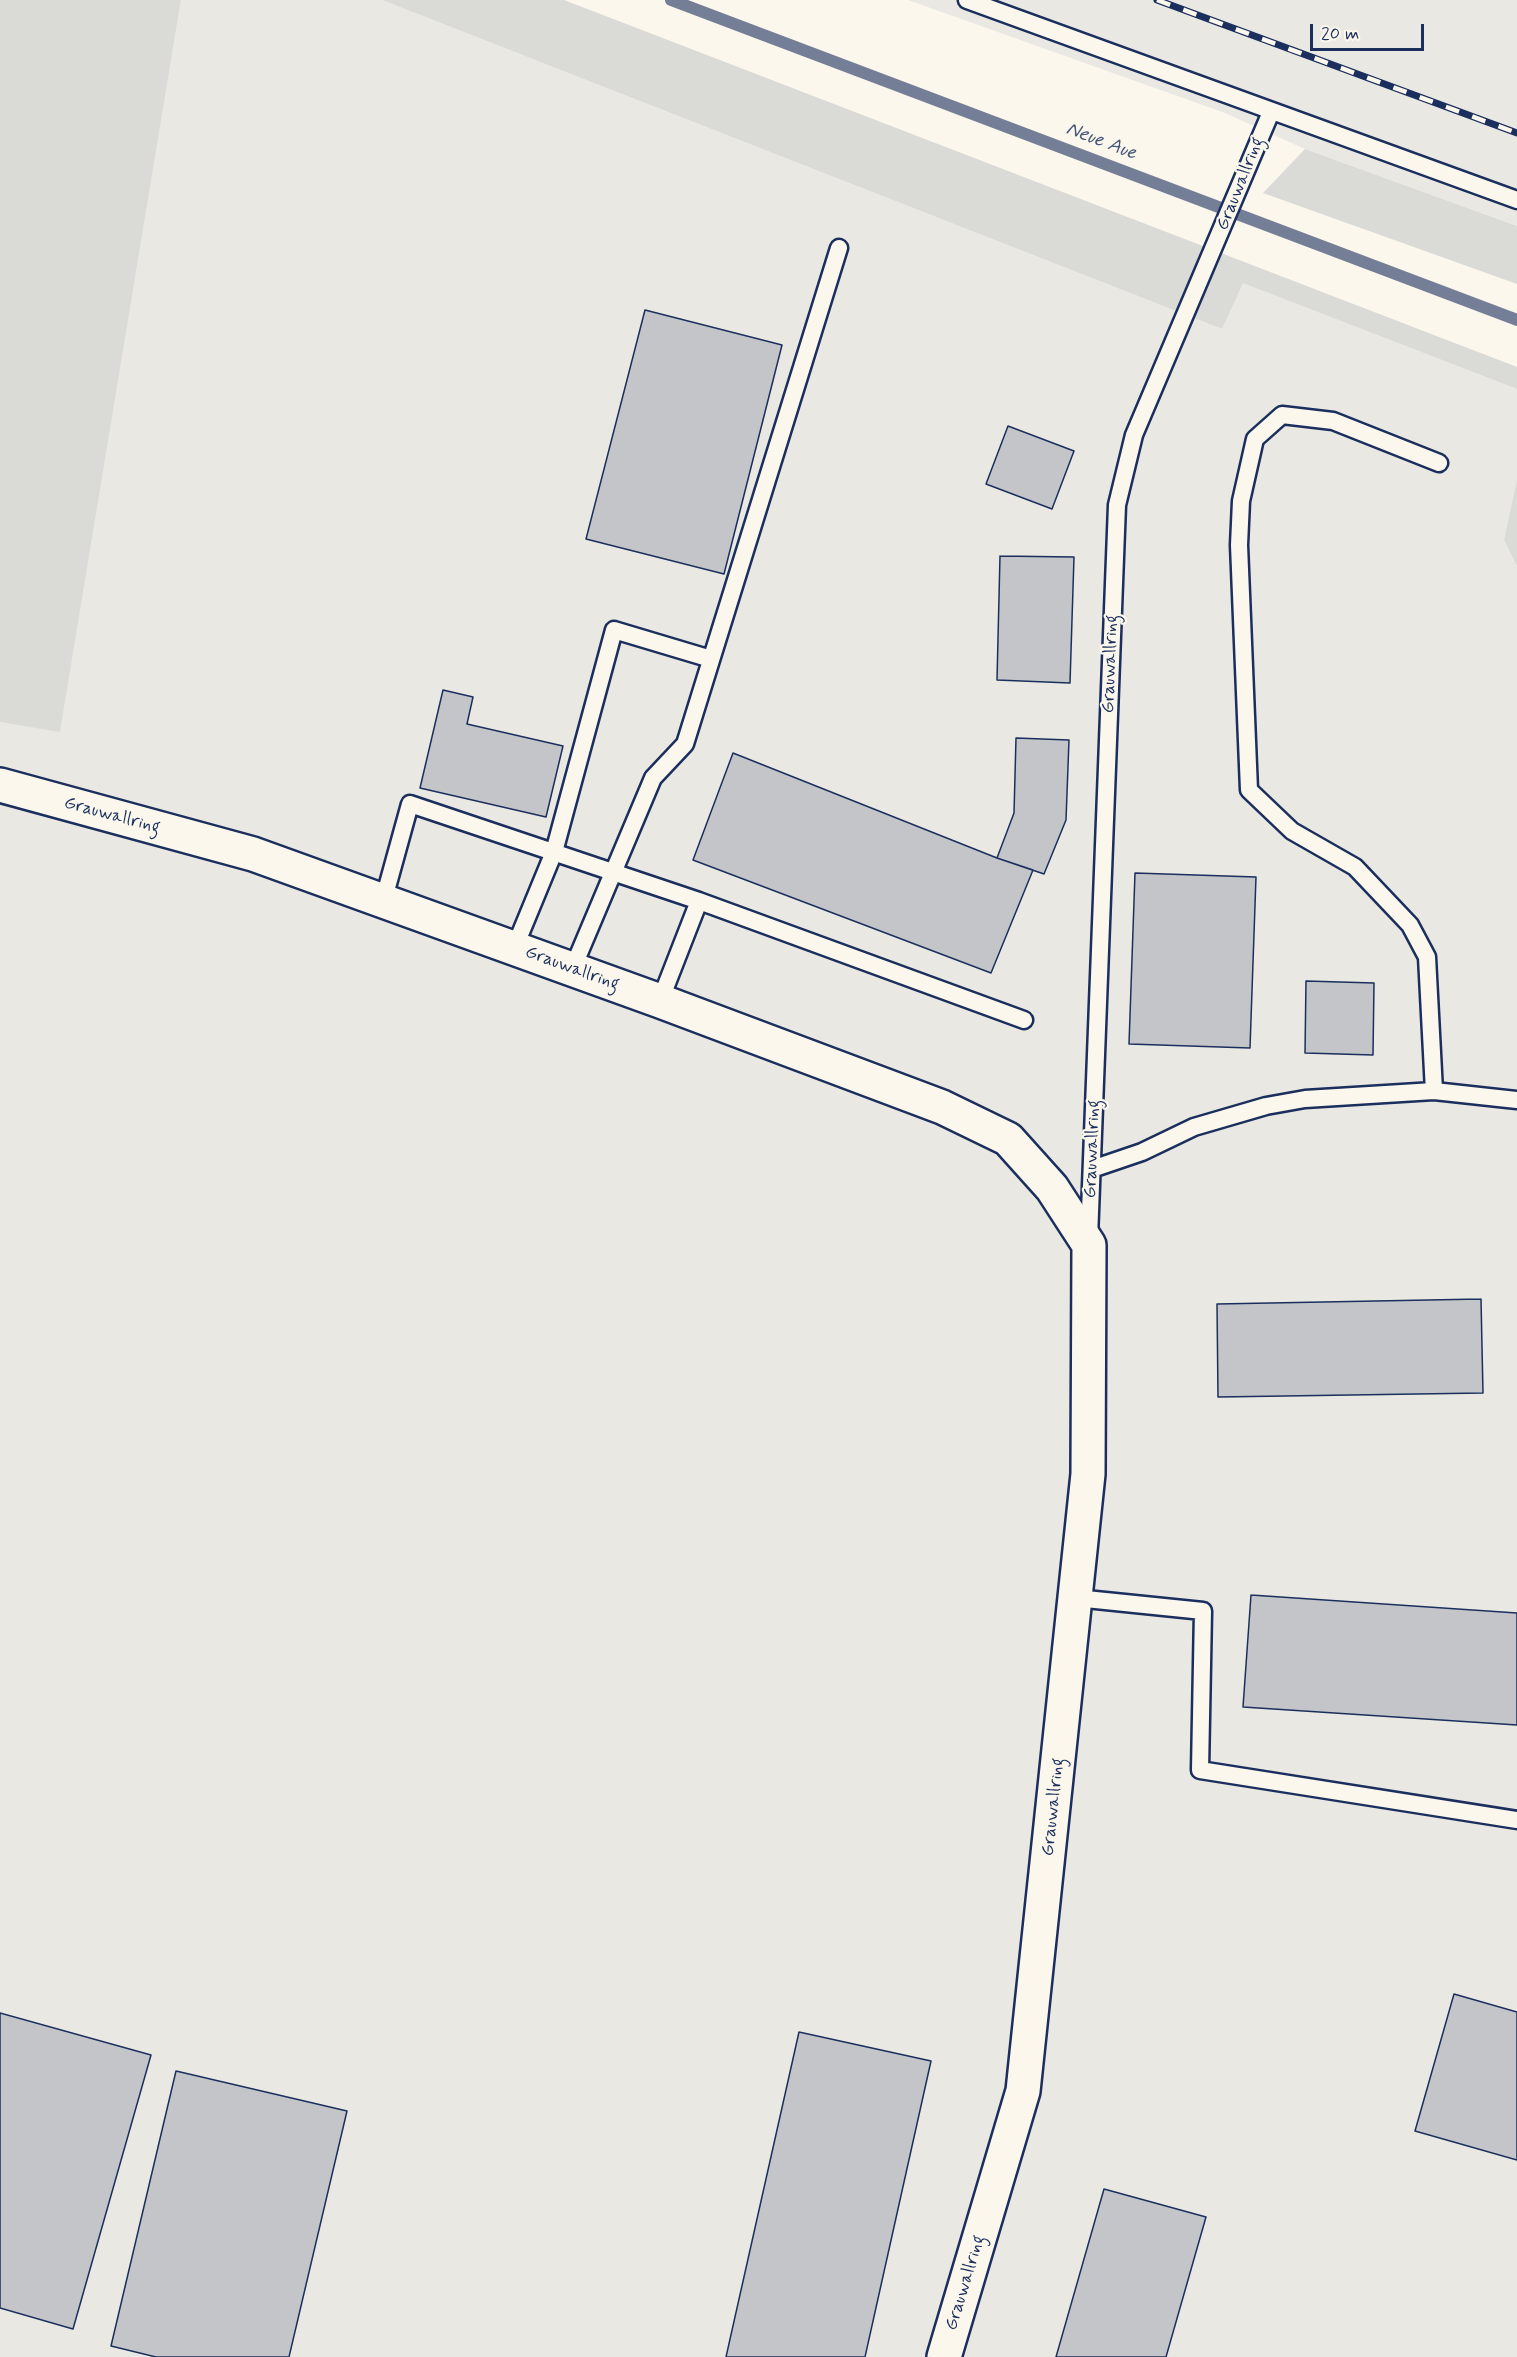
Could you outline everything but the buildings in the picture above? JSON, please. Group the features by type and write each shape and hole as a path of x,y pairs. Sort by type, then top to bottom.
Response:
{"street":[{"name":"Grauwallring","path":"0,785 253,854 660,1000 942,1107 1008,1139 1052,1188 1089,1245 1088,1474 1023,2091 944,2357"}],"lane":[{"path":"967,0 1517,200"},
{"name":"Grauwallring","path":"1089,1245 1118,505 1134,435 1271,112"},
{"path":"572,970 654,778 685,744 839,248"},
{"path":"1434,1091 1426,957 1410,925 1354,867 1292,831 1249,790 1239,545 1240,501 1255,439 1282,416 1333,421 1439,463"},
{"path":"514,949 554,852 615,630 711,659"},
{"path":"383,902 410,804 699,901 1024,1020"},
{"path":"660,1000 699,901"},
{"path":"1092,1169 1142,1152 1194,1127 1266,1106 1305,1099 1434,1091 1517,1100"},
{"path":"1076,1598 1203,1611 1200,1770 1517,1820"}],"shaded area":[{"path":"0,0 181,0 60,732 0,722"},
{"path":"181,0 382,0 1222,329 1242,282 1517,389 1517,479 1504,540 1517,566 1517,2357 0,2357 0,722 60,731"},
{"path":"382,0 564,0 1517,367 1517,389 1243,283 1222,329"},
{"path":"908,0 1517,0 1517,226 1305,149 1225,113"},
{"path":"1305,149 1517,226 1517,284 1263,193"},
{"path":"1517,479 1517,566 1504,540"}],"waterway":[{"name":"Neue Aue","path":"671,0 1517,320"}],"railway":[{"path":"1157,0 1517,133"}]}
